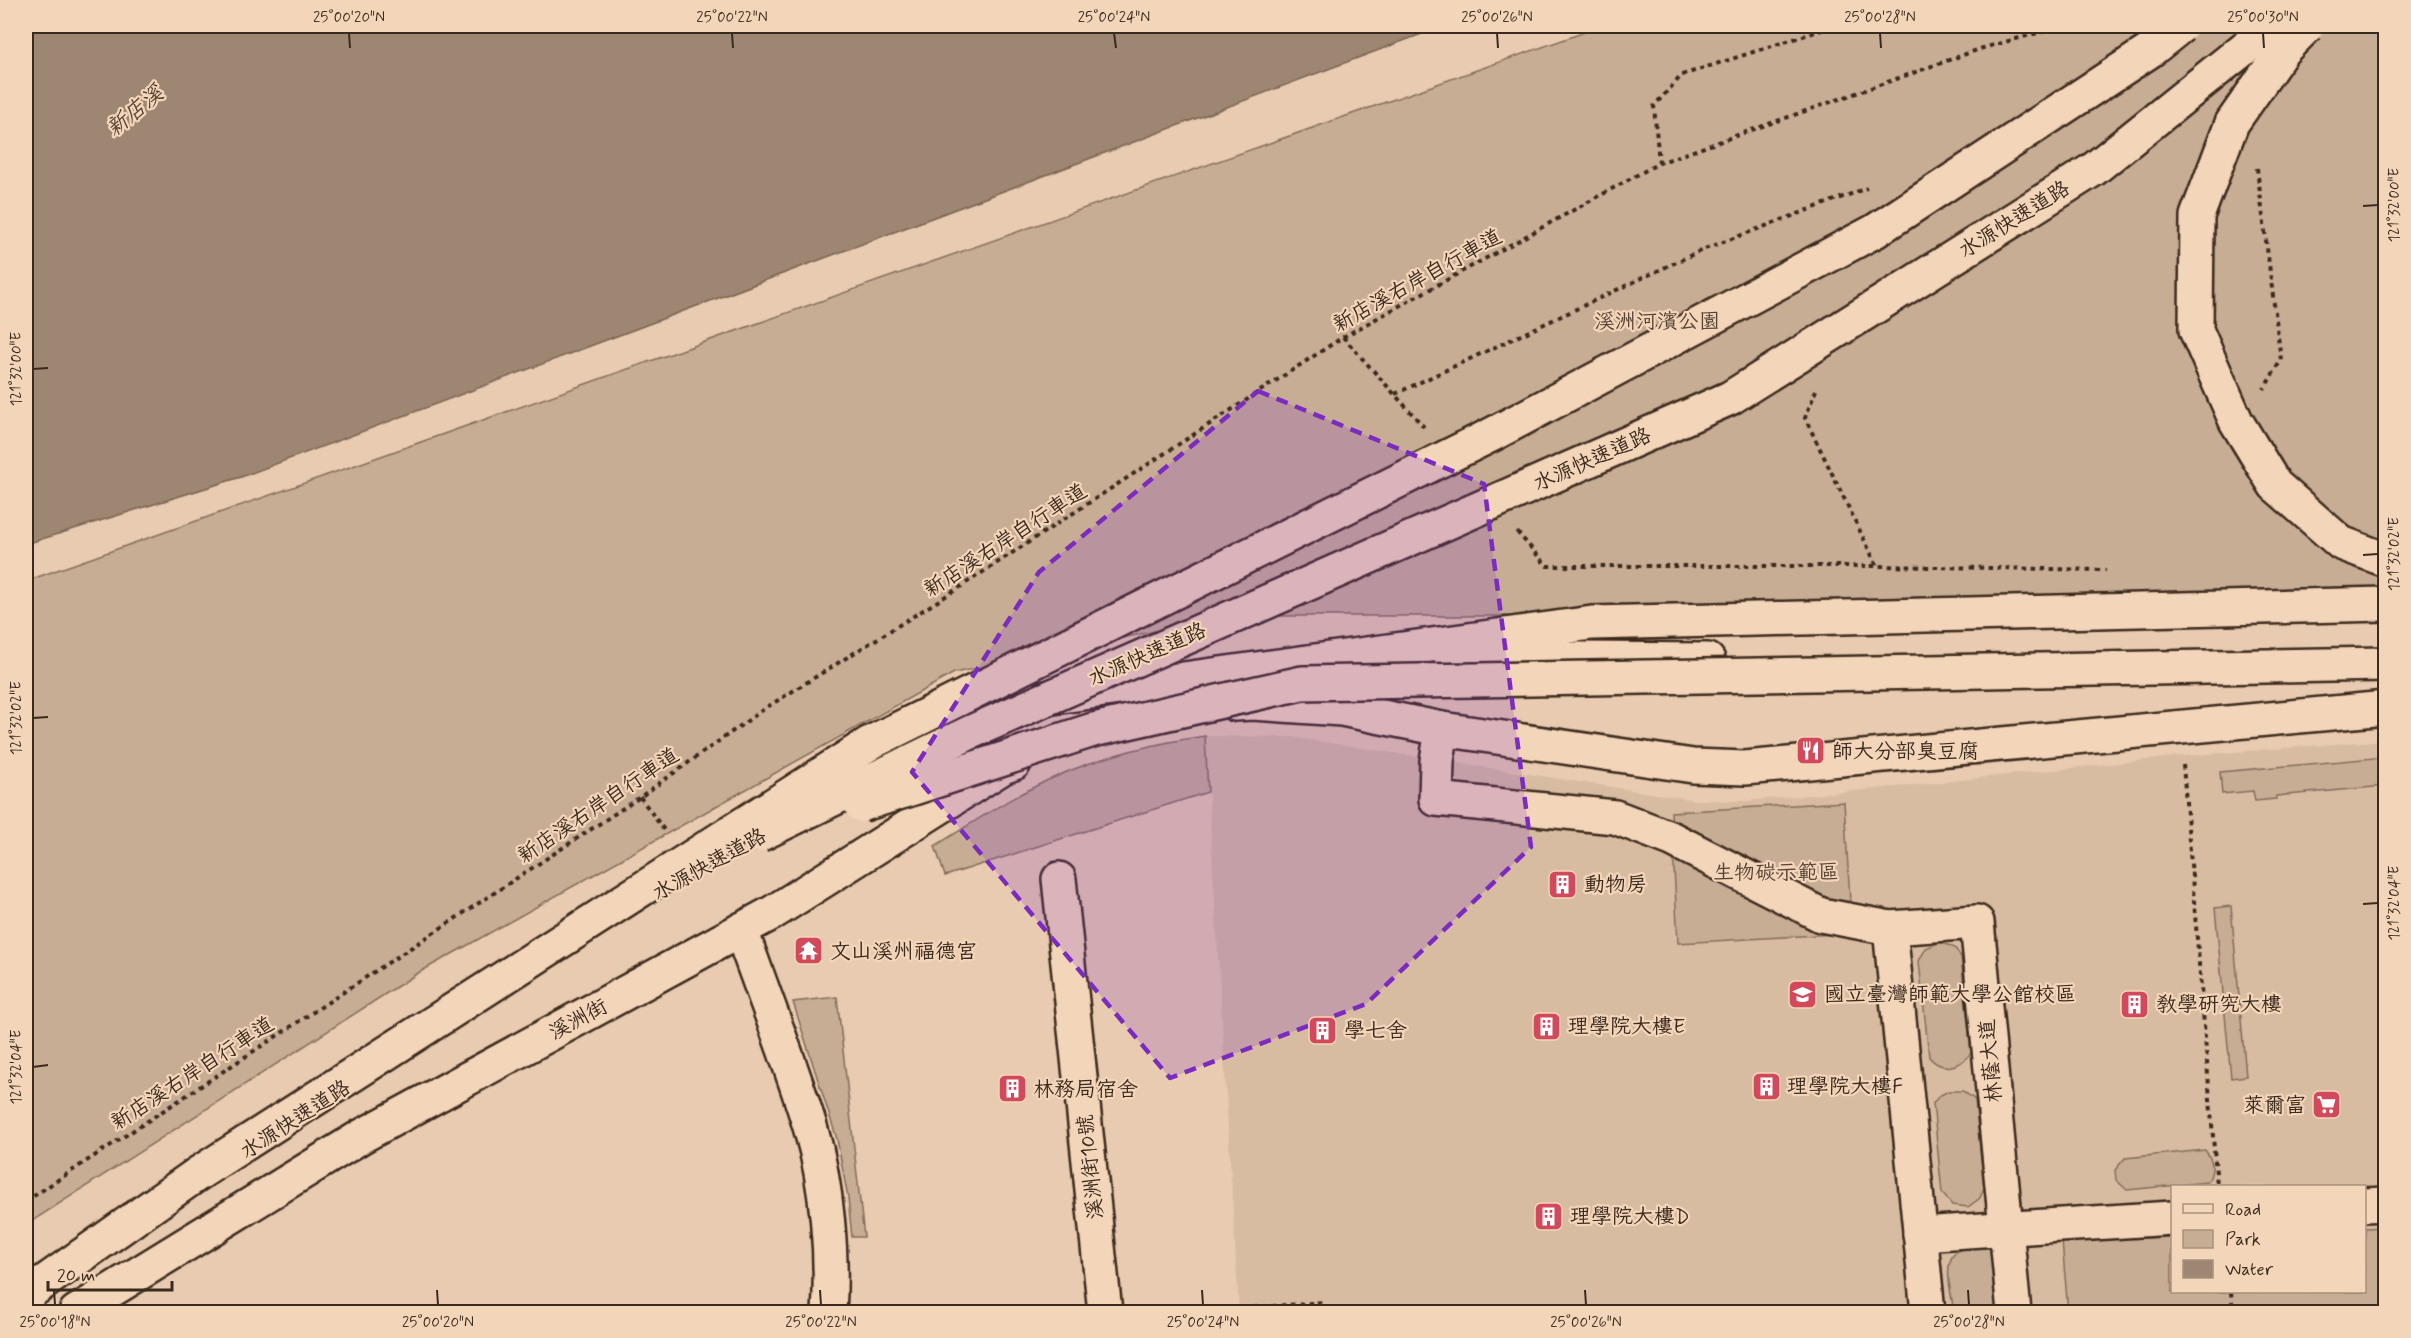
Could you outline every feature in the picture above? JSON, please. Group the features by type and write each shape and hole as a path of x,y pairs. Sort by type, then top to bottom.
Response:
{"main road":[{"path":"870,743 1493,434 1875,231 2121,70 2181,26"},
{"name":"水源快速道路","path":"26,1296 468,1006 734,847 971,732 1730,398 2094,169 2271,26"},
{"path":"2307,26 2283,50 2232,123 2197,216 2196,330 2236,421 2275,485 2341,543 2385,560"},
{"path":"870,743 988,706 1592,623 2385,604"},
{"path":"1344,656 1752,660 2385,650"},
{"path":"734,847 1092,730 1302,683 2385,664"},
{"name":"溪洲街","path":"76,1312 362,1136 741,930 1004,767 1102,726 1175,708 1252,703 1342,709 1442,729 1693,766 1745,768 2385,708"},
{"path":"1442,729 1437,761 1436,799 1614,817 1672,839 1821,915 1890,928 1928,1312"},
{"name":"水源快速道路","path":"26,1296 196,1175 870,743"},
{"name":"溪洲街10號","path":"1059,879 1105,1312"},
{"name":"林蔭大道","path":"1890,928 1977,922 2014,1312"},
{"path":"741,930 811,1131 825,1196 831,1292 829,1312"},
{"path":"2366,1205 2385,1204"},
{"path":"1920,1234 2171,1218"}],"path":[{"path":"1659,163 1654,106 1682,75 1834,26"},
{"name":"新店溪右岸自行車道","path":"26,1202 640,796 764,709 957,589 1343,337 1659,163 1983,48 2063,26"},
{"path":"2256,162 2281,360 2264,390"},
{"path":"1395,394 1702,250 1874,185"},
{"path":"1343,337 1425,429"},
{"path":"1509,523 1547,566 1877,566 2114,570"},
{"path":"2183,756 2217,1185"},
{"path":"640,796 669,838"},
{"path":"2231,1293 2233,1312"},
{"path":"1249,1312 1249,1308 1324,1302"}],"highlighted area":[{"path":"1258,391 1484,484 1531,847 1366,1004 1170,1078 912,772 1039,572"}],"shaded area":[{"name":"國立臺灣師範大學公館校區","path":"1205,736 1292,737 1695,800 1746,801 2183,756 2385,740 2385,1312 1239,1312"}],"green space":[{"name":"溪洲河濱公園","path":"1602,26 2385,26 2385,616 1228,616 954,673 418,973 26,1225 26,581"},
{"path":"1205,736 1208,792 945,876 935,846 1014,797 1047,780 1091,763 1135,749"},
{"path":"2385,757 2385,786 2276,796 2276,799 2255,801 2253,791 2222,794 2220,772"},
{"name":"生物碳示範區","path":"1844,802 1852,933 1678,943 1671,812"},
{"path":"2231,906 2246,1076 2231,1078 2215,908"},
{"path":"1941,942 1955,948 1961,957 1971,1053 1961,1062 1950,1066 1939,1065 1929,1057 1919,961 1926,948"},
{"path":"837,997 864,1237 852,1237 848,1198 837,1139 793,1002"},
{"path":"1948,1091 1963,1091 1975,1100 1984,1188 1980,1198 1968,1207 1952,1205 1942,1193 1933,1103"},
{"path":"2205,1150 2212,1166 2208,1182 2127,1190 2116,1180 2115,1170 2125,1158"},
{"path":"2385,1227 2385,1312 2068,1312 2062,1241 2171,1237 2171,1293 2366,1293 2366,1228"},
{"path":"1994,1247 2000,1312 1954,1312 1949,1269 1954,1254 1968,1248"}],"water":[{"name":"新店溪","path":"26,26 1443,26 241,477 26,544"}],"place":[{"name":"師大分部臭豆腐","path":"1811,751"},
{"name":"動物房","path":"1563,884"},
{"name":"文山溪州福德宮","path":"809,951"},
{"name":"國立臺灣師範大學公館校區","path":"1803,994"},
{"name":"教學研究大樓","path":"2135,1004"},
{"name":"理學院大樓E","path":"1547,1026"},
{"name":"學七舍","path":"1323,1030"},
{"name":"理學院大樓F","path":"1766,1086"},
{"name":"林務局宿舍","path":"1012,1089"},
{"name":"萊爾富","path":"2327,1105"},
{"name":"理學院大樓D","path":"1549,1216"}]}
